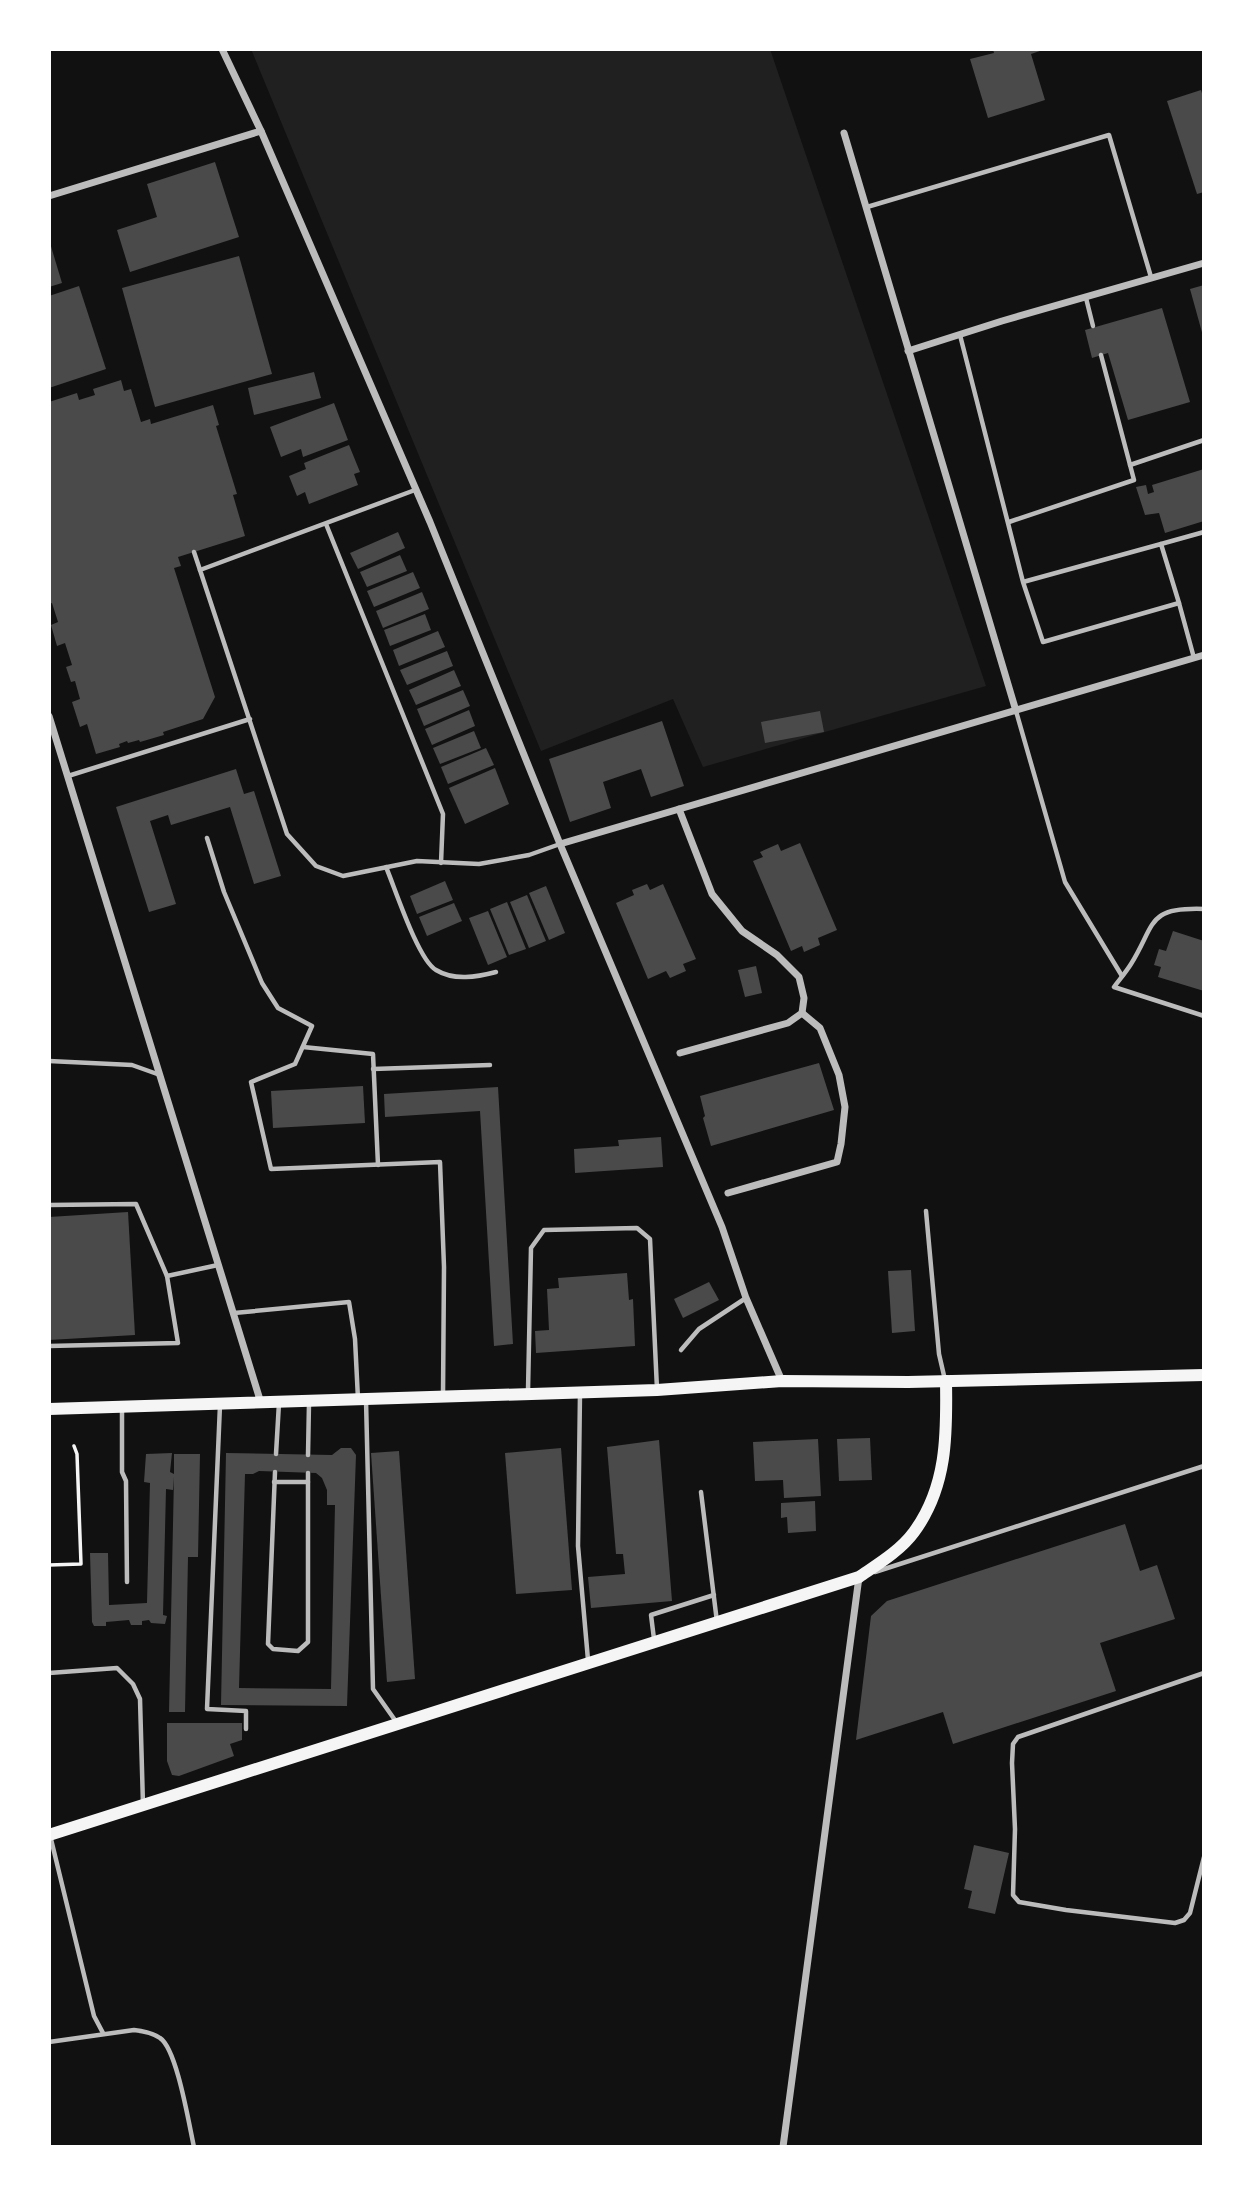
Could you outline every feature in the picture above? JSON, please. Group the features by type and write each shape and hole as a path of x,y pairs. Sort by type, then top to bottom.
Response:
{"main road":[{"path":"49,1409 657,1390 782,1381 946,1381 1204,1375"},
{"path":"50,1835 859,1577 890,1556 913,1534 930,1505 940,1479 945,1449 946,1381"}],"street":[{"path":"222,49 261,131 416,489 560,844 722,1227 746,1298 782,1381"},
{"path":"49,196 261,131"},
{"path":"844,133 1016,711"},
{"path":"908,351 1204,263"},
{"path":"560,844 1204,655"},
{"path":"49,716 261,1403"},
{"path":"679,809 712,894 741,931 777,955 799,977 804,998 802,1013 788,1023 680,1054"},
{"path":"729,1193 837,1162 845,1107 839,1074 820,1028 802,1013"},
{"path":"783,2147 859,1577"}],"lane":[{"path":"866,208 1109,135 1151,278"},
{"path":"1086,298 1093,327"},
{"path":"960,335 1023,582 1043,642 1179,603"},
{"path":"1009,522 1135,480 1101,355"},
{"path":"1130,465 1204,440"},
{"path":"200,570 416,489"},
{"path":"326,524 443,814 441,863"},
{"path":"1023,582 1204,532"},
{"path":"1161,544 1195,658"},
{"path":"194,552 287,834 316,866 343,876 417,862 479,864 529,855 560,844"},
{"path":"1016,711 1065,882 1122,976"},
{"path":"68,776 250,719"},
{"path":"207,838 224,892 262,982 278,1008 312,1026 295,1064 251,1082 271,1170 440,1162 444,1267 443,1397"},
{"path":"386,867 422,955 435,970 455,976 480,976 496,972"},
{"path":"1204,909 1181,908 1166,913 1151,925 1132,963 1114,986 1204,1016"},
{"path":"303,1047 373,1055 378,1165"},
{"path":"49,1060 132,1065 161,1075"},
{"path":"373,1069 490,1065"},
{"path":"49,1205 136,1205 167,1276 178,1343 49,1346"},
{"path":"926,1211 939,1354 946,1381"},
{"path":"528,1394 531,1248 544,1230 637,1228 650,1239 657,1390"},
{"path":"167,1276 219,1265"},
{"path":"681,1350 699,1329 746,1298"},
{"path":"234,1313 349,1303 362,1399 373,1689 398,1724"},
{"path":"580,1392 578,1546 589,1663"},
{"path":"308,1455 309,1401"},
{"path":"276,1454 279,1402"},
{"path":"220,1404 208,1709 246,1711 246,1729"},
{"path":"122,1407 127,1582"},
{"path":"859,1577 1204,1466"},
{"path":"275,1472 268,1644 273,1649 298,1651 308,1642 308,1473"},
{"path":"274,1482 308,1482"},
{"path":"701,1492 718,1622"},
{"path":"655,1642 651,1615 714,1595"},
{"path":"49,1672 117,1668 133,1684 139,1699 143,1806"},
{"path":"1204,1673 1018,1737 1013,1744 1012,1763 1015,1829 1013,1895 1019,1902 1175,1923 1184,1920 1190,1913 1204,1857"},
{"path":"50,1835 94,2016 103,2033"},
{"path":"49,2042 134,2030 160,2038 167,2044 175,2064 194,2147"}],"path":[{"path":"49,1565 81,1564 77,1454 74,1446"}],"shaded area":[{"path":"251,49 770,49 986,686 703,767 673,699 541,751"}],"building":[{"path":"993,49 1046,49 1031,54 1045,100 988,118 970,59 994,53"},
{"path":"1201,90 1204,100 1204,192 1197,194 1167,101"},
{"path":"215,162 239,237 130,272 117,230 157,217 147,184"},
{"path":"49,244 62,283 49,287"},
{"path":"239,256 272,374 155,407 122,288"},
{"path":"1204,285 1204,336 1203,336 1190,289"},
{"path":"79,286 106,369 49,388 49,296"},
{"path":"1162,308 1190,402 1128,420 1108,353 1092,358 1085,330"},
{"path":"314,372 321,398 254,415 248,388"},
{"path":"121,380 124,391 131,389 141,422 150,419 151,424 213,405 219,425 216,426 237,494 233,495 245,536 178,557 181,566 174,568 215,697 203,719 163,732 164,735 140,742 127,741 119,744 120,747 96,754 87,724 80,727 72,702 80,699 75,681 71,682 66,667 72,665 65,643 57,646 51,625 58,622 52,603 49,604 49,402 77,393 79,400 95,395 93,389"},
{"path":"334,403 348,440 303,457 301,449 281,457 270,427"},
{"path":"349,445 360,472 354,474 358,485 309,504 305,492 297,496 289,476 306,469 304,463"},
{"path":"1204,469 1204,521 1165,533 1159,513 1145,515 1136,487 1146,485 1148,494 1154,492 1152,485"},
{"path":"398,532 405,548 358,569 350,553"},
{"path":"400,555 407,571 367,587 360,572"},
{"path":"413,572 420,588 374,607 367,591"},
{"path":"422,592 429,609 383,628 376,611"},
{"path":"425,614 431,630 390,646 384,630"},
{"path":"438,631 445,647 399,666 393,650"},
{"path":"447,651 453,666 407,685 400,670"},
{"path":"454,670 461,686 416,705 409,690"},
{"path":"463,690 470,706 424,726 417,709"},
{"path":"469,710 475,726 432,745 425,729"},
{"path":"820,711 824,732 765,743 761,722"},
{"path":"662,721 684,786 651,797 641,769 603,782 611,808 570,822 549,759"},
{"path":"474,731 481,748 440,764 433,748"},
{"path":"486,748 494,765 448,784 441,767"},
{"path":"495,768 509,804 465,824 449,788"},
{"path":"236,769 244,794 254,791 281,876 254,884 230,807 171,825 168,815 150,821 176,904 149,912 116,807"},
{"path":"800,843 837,930 818,938 820,945 804,952 802,946 791,951 753,861 763,857 760,852 778,844 781,851"},
{"path":"445,881 453,900 417,914 410,896"},
{"path":"647,884 650,890 663,884 696,959 683,964 686,971 670,978 666,971 648,979 616,903 634,895 632,890"},
{"path":"546,886 565,933 549,940 529,893"},
{"path":"527,895 546,941 529,948 510,902"},
{"path":"507,902 526,949 509,955 490,909"},
{"path":"454,903 462,921 427,936 419,917"},
{"path":"488,911 507,957 488,965 469,918"},
{"path":"1173,931 1204,941 1204,991 1158,977 1161,967 1154,965 1159,949 1166,951"},
{"path":"756,966 762,993 745,997 738,970"},
{"path":"819,1063 834,1110 711,1146 700,1096"},
{"path":"363,1086 365,1123 273,1128 271,1091"},
{"path":"498,1087 513,1344 494,1346 480,1111 385,1117 384,1094"},
{"path":"661,1137 663,1167 575,1173 574,1149 619,1146 618,1140"},
{"path":"128,1212 135,1335 49,1340 49,1217"},
{"path":"911,1270 915,1331 892,1333 888,1271"},
{"path":"627,1273 629,1300 633,1299 635,1346 536,1353 535,1331 549,1330 547,1289 559,1288 558,1278"},
{"path":"709,1282 719,1300 683,1318 674,1299"},
{"path":"870,1438 872,1480 839,1481 837,1439"},
{"path":"818,1439 821,1496 784,1498 783,1480 755,1481 753,1442"},
{"path":"659,1440 672,1601 591,1608 588,1577 625,1574 623,1554 616,1554 607,1447"},
{"path":"341,1448 351,1448 356,1455 347,1706 221,1705 226,1453 332,1455","holes":["259,1471 316,1473 322,1478 327,1490 327,1505 335,1505 331,1689 239,1688 245,1474"]},
{"path":"561,1448 572,1590 516,1594 505,1453"},
{"path":"399,1451 415,1679 387,1682 371,1453"},
{"path":"172,1453 170,1472 174,1474 174,1454 200,1454 198,1557 188,1557 185,1712 169,1712 174,1477 173,1490 166,1489 165,1624 151,1623 149,1620 142,1621 142,1625 131,1625 129,1620 94,1626 92,1622 90,1553 108,1553 109,1605 147,1603 150,1483 144,1482 146,1454"},
{"path":"815,1501 816,1531 788,1533 787,1517 781,1518 781,1503"},
{"path":"1125,1524 1140,1571 1157,1565 1175,1619 1100,1643 1116,1691 953,1744 943,1712 856,1740 871,1616 887,1601"},
{"path":"167,1723 242,1723 242,1740 230,1744 234,1756 179,1776 172,1775 167,1761"},
{"path":"974,1845 1009,1853 995,1914 968,1908 972,1891 964,1889"}]}
